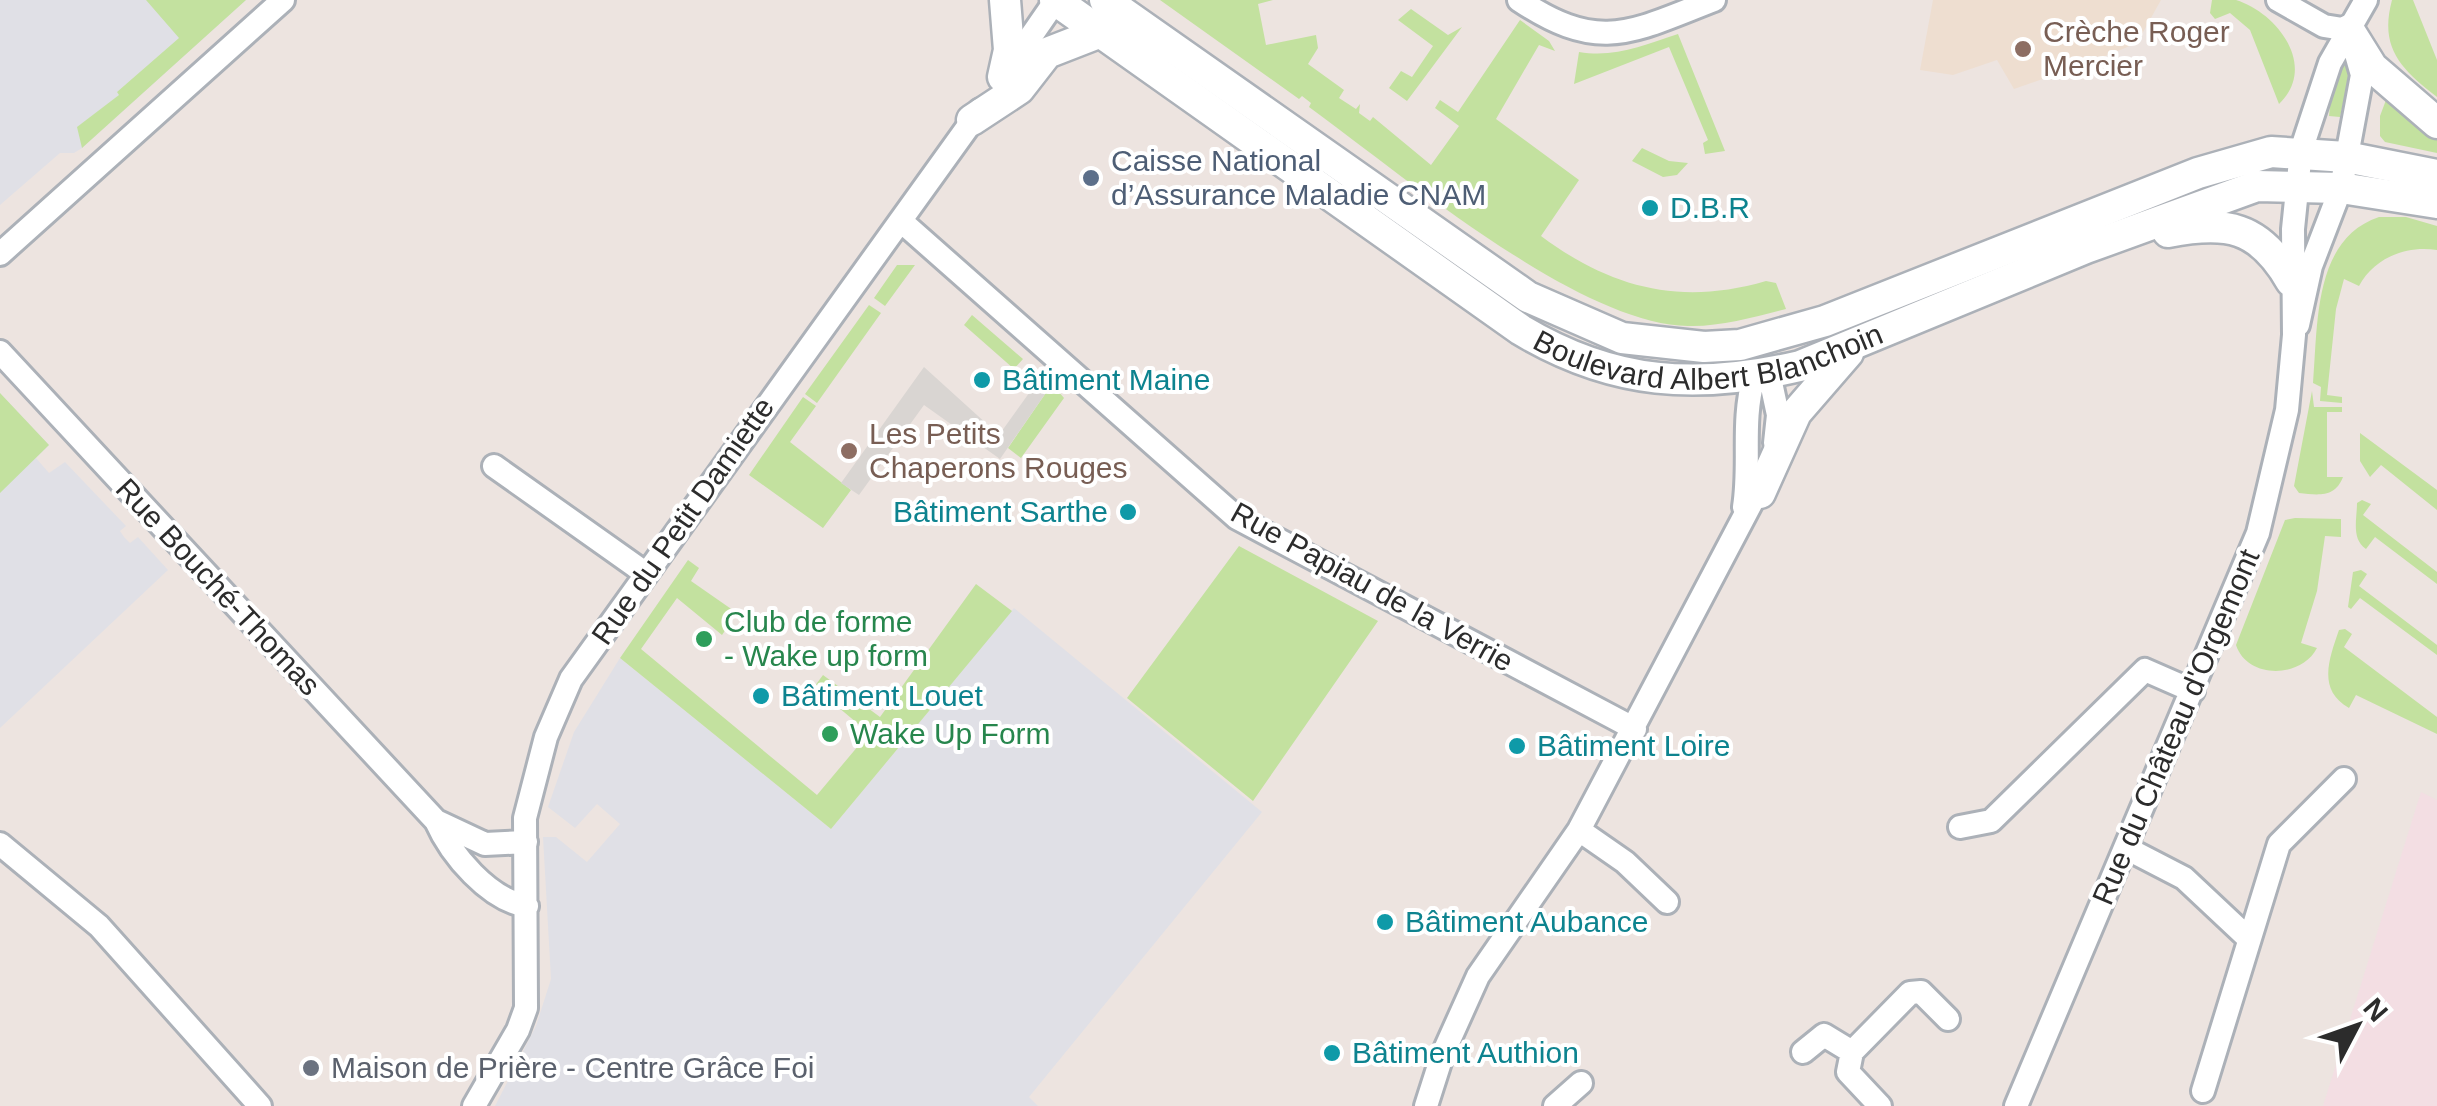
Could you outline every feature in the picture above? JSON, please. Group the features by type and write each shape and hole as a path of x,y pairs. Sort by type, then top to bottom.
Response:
{"street":[{"path":"0,254 283,0"},
{"path":"1003,77 1010,50 1005,0"},
{"name":"Rue du Petit Damiette","path":"474,1106 518,1030 526,1008 526,842 530,790 571,678 1056,0"},
{"name":"Boulevard Albert Blanchoin","path":"1056,0 1556,350 1597,368 1662,380 1868,339 2086,248 2240,190 2342,188 2437,204"},
{"name":"Boulevard Albert Blanchoin","path":"1105,0 1528,297 1622,338 1704,347 1757,363 1836,327 1856,308 2198,173 2271,152 2301,150 2437,175"},
{"path":"1136,0 1233,67 1235,89"},
{"path":"1520,0 1554,23 1599,35 1639,28 1714,0"},
{"path":"2278,0 2324,26 2349,30 2372,67 2437,123"},
{"name":"Rue du Château d'Orgemont","path":"2016,1106 2258,533 2287,410 2294,336 2291,280 2301,150 2330,63 2366,0"},
{"name":"Rue du Château d'Orgemont","path":"2294,336 2312,266 2342,188 2362,74 2349,30"},
{"path":"972,120 1019,88 1047,53 1101,32"},
{"name":"Rue Papiau de la Verrie","path":"901,220 1237,518 1635,728"},
{"path":"2086,248 2222,225 2257,239 2278,258 2291,280"},
{"path":"1426,1106 1442,1056 1478,976 1579,830 1722,567 1796,413 1838,361 1868,339"},
{"name":"Rue Bouché-Thomas","path":"0,352 436,822 445,842 479,878 508,902 527,906"},
{"path":"1757,363 1778,415 1760,493"},
{"path":"1722,567 1745,500 1744,416 1757,363"},
{"path":"494,466 646,573"},
{"path":"1960,827 1991,821 2144,670 2193,690"},
{"path":"2203,1091 2279,844 2344,779"},
{"name":"Rue Bouché-Thomas","path":"436,822 484,844 526,842"},
{"path":"1579,830 1625,862 1668,902"},
{"path":"0,844 99,926 260,1106"},
{"path":"2126,848 2184,878 2249,940"},
{"path":"1880,1106 1848,1072 1852,1052 1910,993 1921,992 1948,1020"},
{"path":"1803,1052 1824,1035 1852,1052"},
{"path":"1556,1106 1581,1083"}],"shaded area":[{"path":"0,0 246,0 82,148 74,153 60,153 0,205"},
{"name":"Crèche Roger Mercier","path":"1933,0 2161,0 2137,43 2103,57 2091,56 2080,66 2014,89 1997,60 1953,75 1920,70"},
{"path":"924,367 999,435 1042,375 1052,384 1000,459 924,405 859,495 841,483"},
{"path":"0,393 49,445 36,458 49,473 65,462 126,526 120,531 124,537 130,543 138,537 168,570 0,728"},
{"path":"1014,608 1262,812 1029,1097 1038,1106 495,1106 536,1026 551,979 543,837 556,837 587,862 620,824 597,804 575,828 548,807 574,732 620,658 831,829"},
{"path":"2421,792 2437,800 2437,1106 2323,1106"}],"green space":[{"path":"146,0 246,0 82,148 77,127 119,95 117,92 179,38"},
{"path":"1160,0 1273,0 1258,4 1266,45 1316,35 1318,48 1308,64 1344,90 1339,98 1356,109 1360,104 1359,113 1370,121 1373,117 1431,165 1459,126 1435,108 1440,100 1458,112 1520,20 1549,41 1555,51 1539,45 1496,119 1579,180 1541,236 1594,268 1648,287 1704,292 1766,281 1776,283 1786,309 1725,323 1688,326 1644,319 1595,300 1544,273 1440,205 1309,107 1311,103 1302,96 1299,99"},
{"path":"2212,0 2236,0 2252,7 2288,43 2295,74 2279,104 2250,30 2230,13 2215,19 2210,13"},
{"path":"2392,0 2413,0 2437,60 2437,97 2396,56 2388,31"},
{"path":"1411,9 1448,35 1462,27 1407,101 1389,88 1401,71 1412,77 1433,46 1398,20"},
{"path":"1678,34 1725,151 1705,154 1703,143 1708,140 1669,47 1574,84 1579,52 1617,52"},
{"path":"2344,59 2351,69 2340,117 2329,116 2333,76"},
{"path":"2389,92 2437,129 2437,153 2385,142 2380,136 2380,116"},
{"path":"1642,148 1669,161 1688,163 1677,175 1663,177 1632,161"},
{"path":"2379,217 2406,217 2437,226 2437,250 2414,250 2392,256 2373,268 2359,286 2344,279 2336,309 2327,395 2342,397 2342,403 2320,401 2321,387 2313,383 2319,311 2330,264 2357,228"},
{"path":"897,265 915,265 885,306 874,298"},
{"path":"869,305 881,313 817,403 805,394"},
{"path":"972,315 1023,359 1014,369 964,325"},
{"path":"1052,384 1064,398 1021,458 1008,448"},
{"path":"2312,391 2314,407 2342,407 2342,412 2327,412 2327,477 2343,477 2331,492 2319,494 2299,493 2294,486"},
{"path":"0,393 49,445 0,493"},
{"path":"803,397 816,406 790,442 851,490 823,528 749,475"},
{"path":"2360,433 2437,490 2437,510 2381,465 2370,477 2360,461"},
{"path":"2362,500 2371,504 2363,515 2437,572 2437,584 2375,537 2366,549 2361,545 2356,522 2357,503"},
{"path":"2341,519 2341,537 2325,536 2317,591 2301,643 2317,648 2309,658 2287,670 2262,669 2242,656 2236,645 2285,520"},
{"path":"1239,546 1378,621 1253,801 1127,698"},
{"path":"688,560 699,568 691,581 737,613 722,635 677,598 641,649 817,795 869,733 814,687 823,675 880,717 976,584 1012,611 831,829 620,658"},
{"path":"2361,570 2367,574 2359,586 2437,645 2437,655 2360,598 2351,609 2348,607 2353,572"},
{"path":"2339,630 2352,634 2344,647 2437,717 2437,734 2356,695 2349,708 2339,701 2328,673"}],"place":[{"name":"Crèche Roger Mercier","path":"2023,49"},
{"name":"Caisse National d’Assurance Maladie CNAM","path":"1091,178"},
{"name":"D.B.R","path":"1650,208"},
{"name":"Bâtiment Maine","path":"982,380"},
{"name":"Les Petits Chaperons Rouges","path":"849,451"},
{"name":"Bâtiment Sarthe","path":"1128,512"},
{"name":"Club de forme - Wake up form","path":"704,639"},
{"name":"Bâtiment Louet","path":"761,696"},
{"name":"Wake Up Form","path":"830,734"},
{"name":"Bâtiment Loire","path":"1517,746"},
{"name":"Bâtiment Aubance","path":"1385,922"},
{"name":"Bâtiment Authion","path":"1332,1053"},
{"name":"Maison de Prière - Centre Grâce Foi","path":"311,1068"}]}
